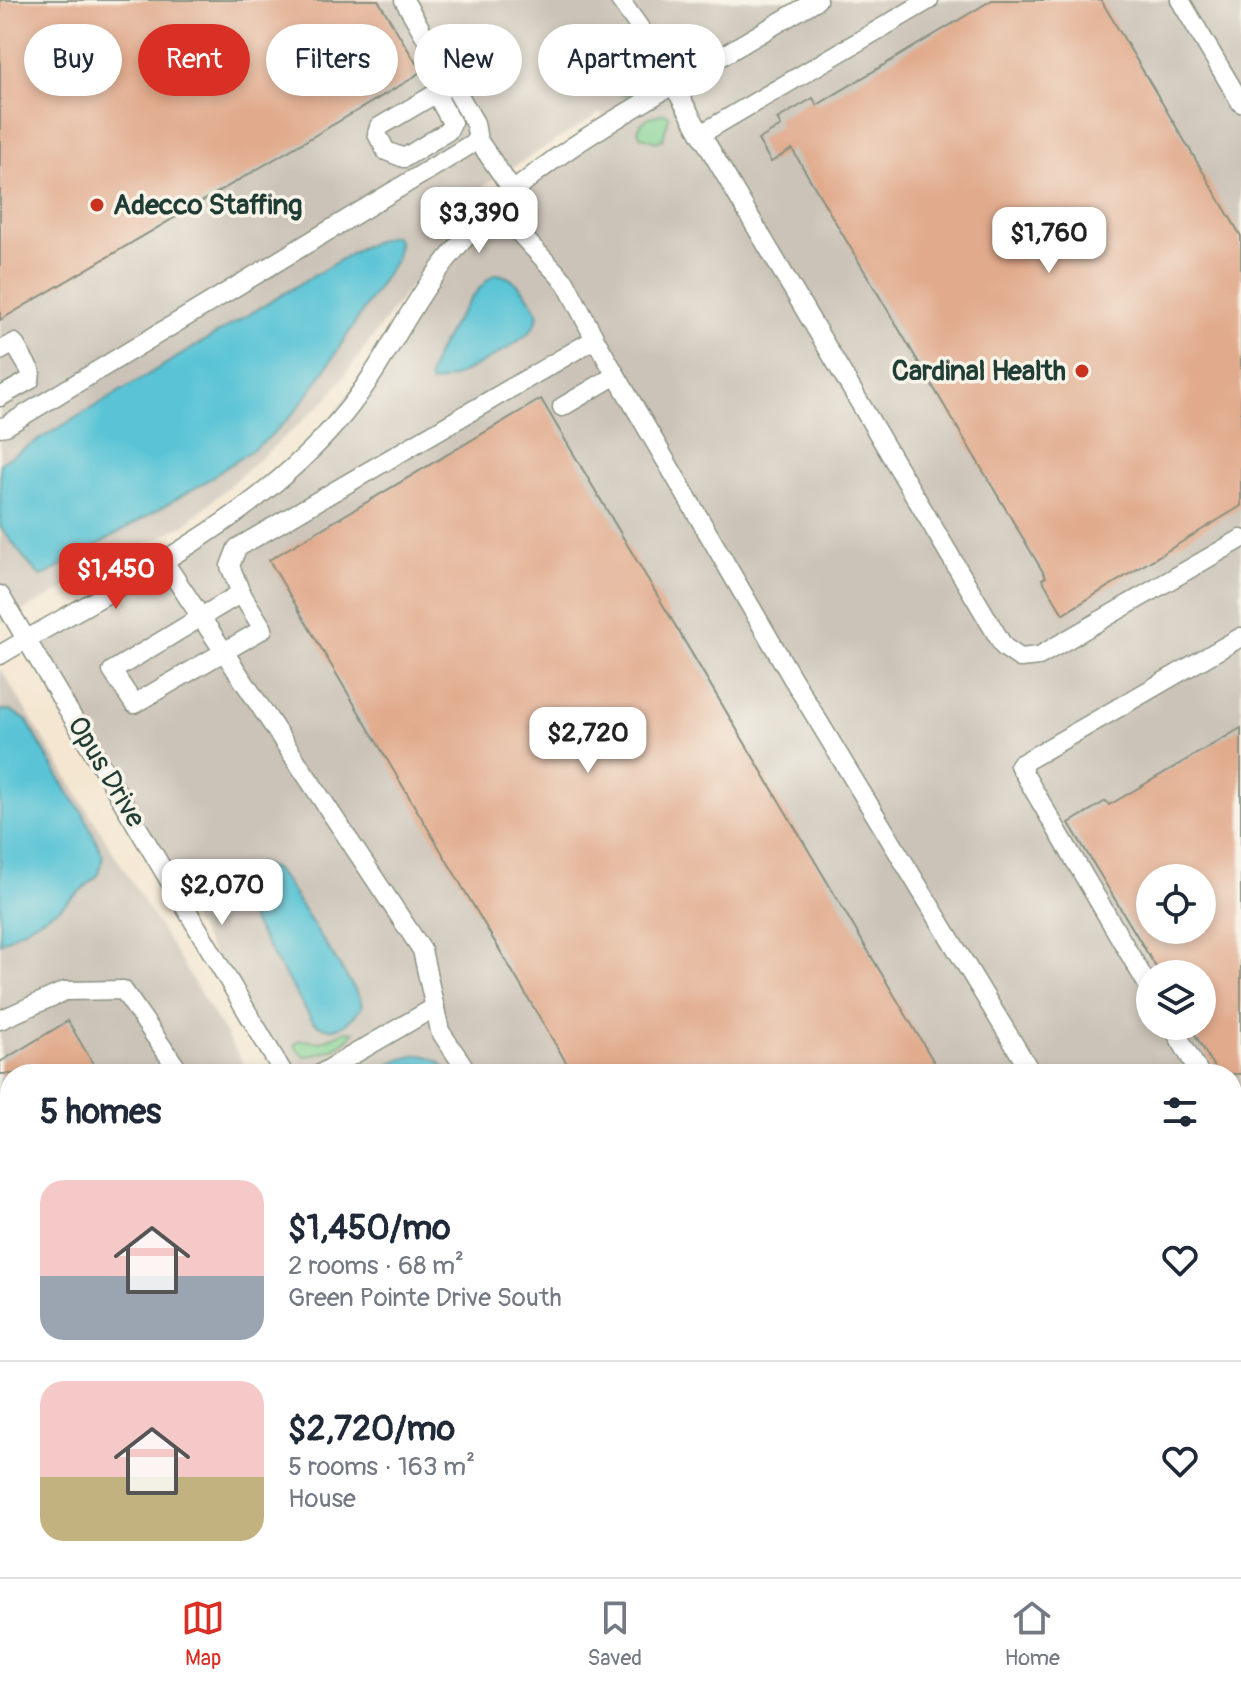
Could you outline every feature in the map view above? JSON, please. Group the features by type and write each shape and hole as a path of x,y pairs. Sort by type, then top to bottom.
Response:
{"street":[{"path":"404,0 418,24"},
{"path":"620,0 637,24"},
{"path":"725,54 817,0"},
{"path":"701,134 929,0"},
{"path":"1180,0 1241,103"},
{"path":"459,96 475,123 478,140 513,191"},
{"path":"0,655 163,560 269,488 345,414 431,281 495,207 586,137 654,96"},
{"path":"679,96 1004,647 1020,658 1039,656 1241,539"},
{"path":"0,427 478,140"},
{"path":"495,207 566,283 595,339 791,676 1026,1064"},
{"path":"241,593 112,671 134,704 263,629 241,593 230,566 237,548 595,339"},
{"path":"0,351 14,343 31,372 30,380 0,397"},
{"path":"562,407 616,375"},
{"path":"163,560 422,950 440,1031 462,1064"},
{"name":"Opus Drive","path":"0,595 278,1064"},
{"path":"1136,965 1019,765 1241,637"},
{"path":"0,1020 65,991 123,990 174,1064"},
{"path":"337,1064 435,1007"},
{"path":"1180,1040 1194,1064"}],"shaded area":[{"path":"0,0 1241,0 1241,1064 278,1064 27,639 163,560 295,466 462,242 606,123 600,113 485,185 327,399 187,523 0,623"},
{"path":"0,668 244,1064 0,1064"}],"green space":[{"path":"665,113 669,116 663,139 656,142 640,136 638,130 641,124 649,117"},
{"path":"346,1031 354,1032 345,1042 325,1052 304,1056 296,1048 295,1044 300,1040 321,1042"}],"water":[{"path":"394,236 398,241 396,259 319,379 294,413 265,441 202,484 49,573 41,576 31,567 0,527 0,463 362,247"},
{"path":"495,274 509,278 526,293 538,313 534,326 513,345 483,362 452,377 430,383 435,359 453,325 476,293"},
{"path":"0,710 12,711 27,721 83,813 103,856 99,874 85,887 61,907 0,943"},
{"path":"258,863 274,869 285,881 360,998 362,1007 346,1024 333,1029 312,1020 235,893 240,874"},
{"path":"409,1057 431,1057 441,1064 391,1064"}],"building":[{"name":"Adecco Staffing","path":"0,0 378,0 393,24 266,24 266,96 382,96 0,320"},
{"name":"Cardinal Health","path":"992,0 1101,0 1241,236 1241,506 1063,614 1042,579 1046,577 792,149 771,162 758,140 781,126 777,119 813,98 817,105"},
{"name":"Adecco Staffing","path":"398,33 414,59 414,77 398,87"},
{"path":"541,399 935,1064 567,1064 269,560"},
{"path":"1241,728 1241,1064 1212,1064 1198,1040 1216,1040 1216,960 1152,960 1142,944 1216,944 1216,864 1136,864 1136,934 1069,823 1106,801 1109,805"},
{"path":"68,1021 93,1064 0,1064"}],"place":[{"name":"Adecco Staffing","path":"97,205"},
{"name":"Cardinal Health","path":"1082,371"}]}
